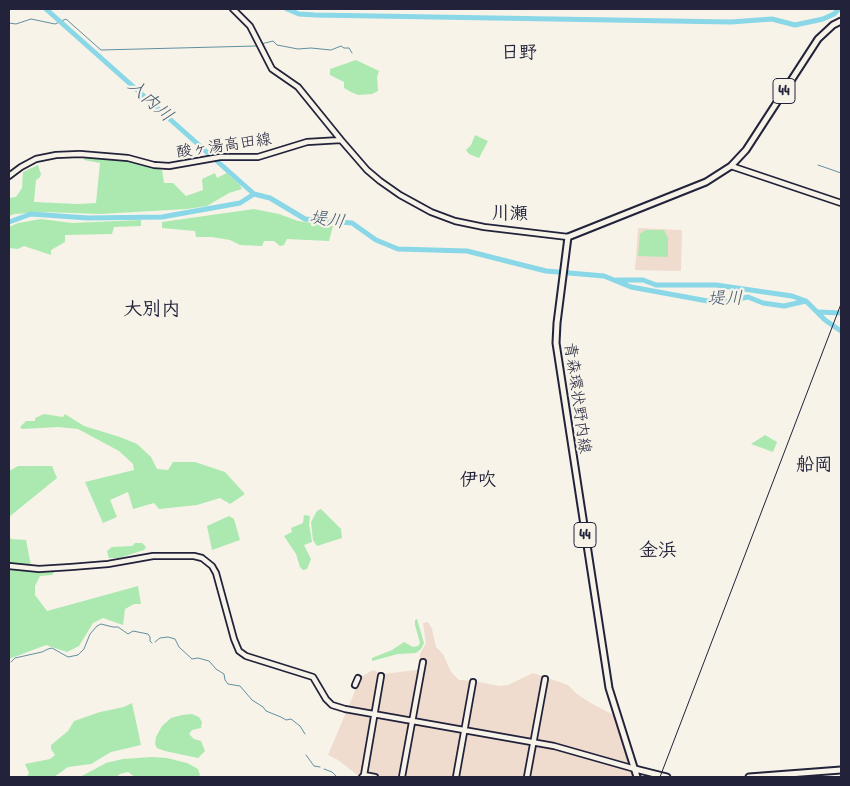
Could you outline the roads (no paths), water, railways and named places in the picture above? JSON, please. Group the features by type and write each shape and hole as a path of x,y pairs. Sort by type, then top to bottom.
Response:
{"main road":[{"name":"44","path":"568,237 706,182 731,166 746,150 818,39 841,20"},
{"name":"青森環状野内線","path":"568,237 557,323 557,356 609,688 637,777"},
{"path":"635,769 668,777"},
{"path":"749,777 841,770"}],"street":[{"path":"233,9 250,26 272,69 298,87 367,170 400,195 431,212 455,221 484,228 568,237"},
{"name":"酸ヶ湯高田線","path":"9,176 21,167 36,160 70,154 128,158 154,165 169,166 220,158 258,157 307,142 341,140"},
{"path":"731,166 841,203"},
{"path":"9,566 39,569 108,564 138,557 194,556 202,558 212,566 216,573 236,645 242,653 246,656 310,675 316,680 326,699 332,705 345,709 568,749 635,769"},
{"path":"402,777 423,662"},
{"path":"375,777 363,776 381,676"},
{"path":"355,685 358,678"},
{"path":"527,777 545,679"},
{"path":"456,777 473,682"}],"waterway":[{"name":"入内川","path":"46,9 254,194"},
{"path":"287,9 299,14 315,15 731,22 772,19 795,25 823,19 834,14 839,9"},
{"path":"9,23 16,24 31,19 55,24 66,19 101,50 256,46"},
{"path":"261,44 273,41 277,45 298,49 331,50 341,46 349,48 352,53"},
{"path":"818,165 841,173"},
{"name":"堤川","path":"9,222 31,214 88,218 162,217 240,203 254,194 270,198 305,219 352,223 376,240 398,249 467,251 546,271 604,276 631,287 713,302 724,302 748,297 763,303 784,306 806,301"},
{"name":"堤川","path":"617,280 643,280 656,285 716,285 792,296 806,301 825,320 841,331"},
{"path":"818,312 841,313"},
{"path":"11,662 15,658 52,648 68,657 78,655 84,649 90,634 101,624 118,627 128,634 133,631 148,634 152,643"},
{"path":"155,642 160,638 168,637 175,639 179,647 192,659 198,658 209,661 224,674 228,684 240,686 252,700 266,711 286,720 291,719 300,726 305,734"},
{"path":"306,755 314,766 320,767"},
{"path":"324,769 332,772 337,777"}],"railway":[{"path":"660,777 841,304"}],"district":[{"name":"日野","path":"519,53"},
{"name":"川瀬","path":"510,214"},
{"name":"大別内","path":"152,310"},
{"name":"船岡","path":"814,465"},
{"name":"伊吹","path":"478,480"},
{"name":"金浜","path":"658,551"}]}
